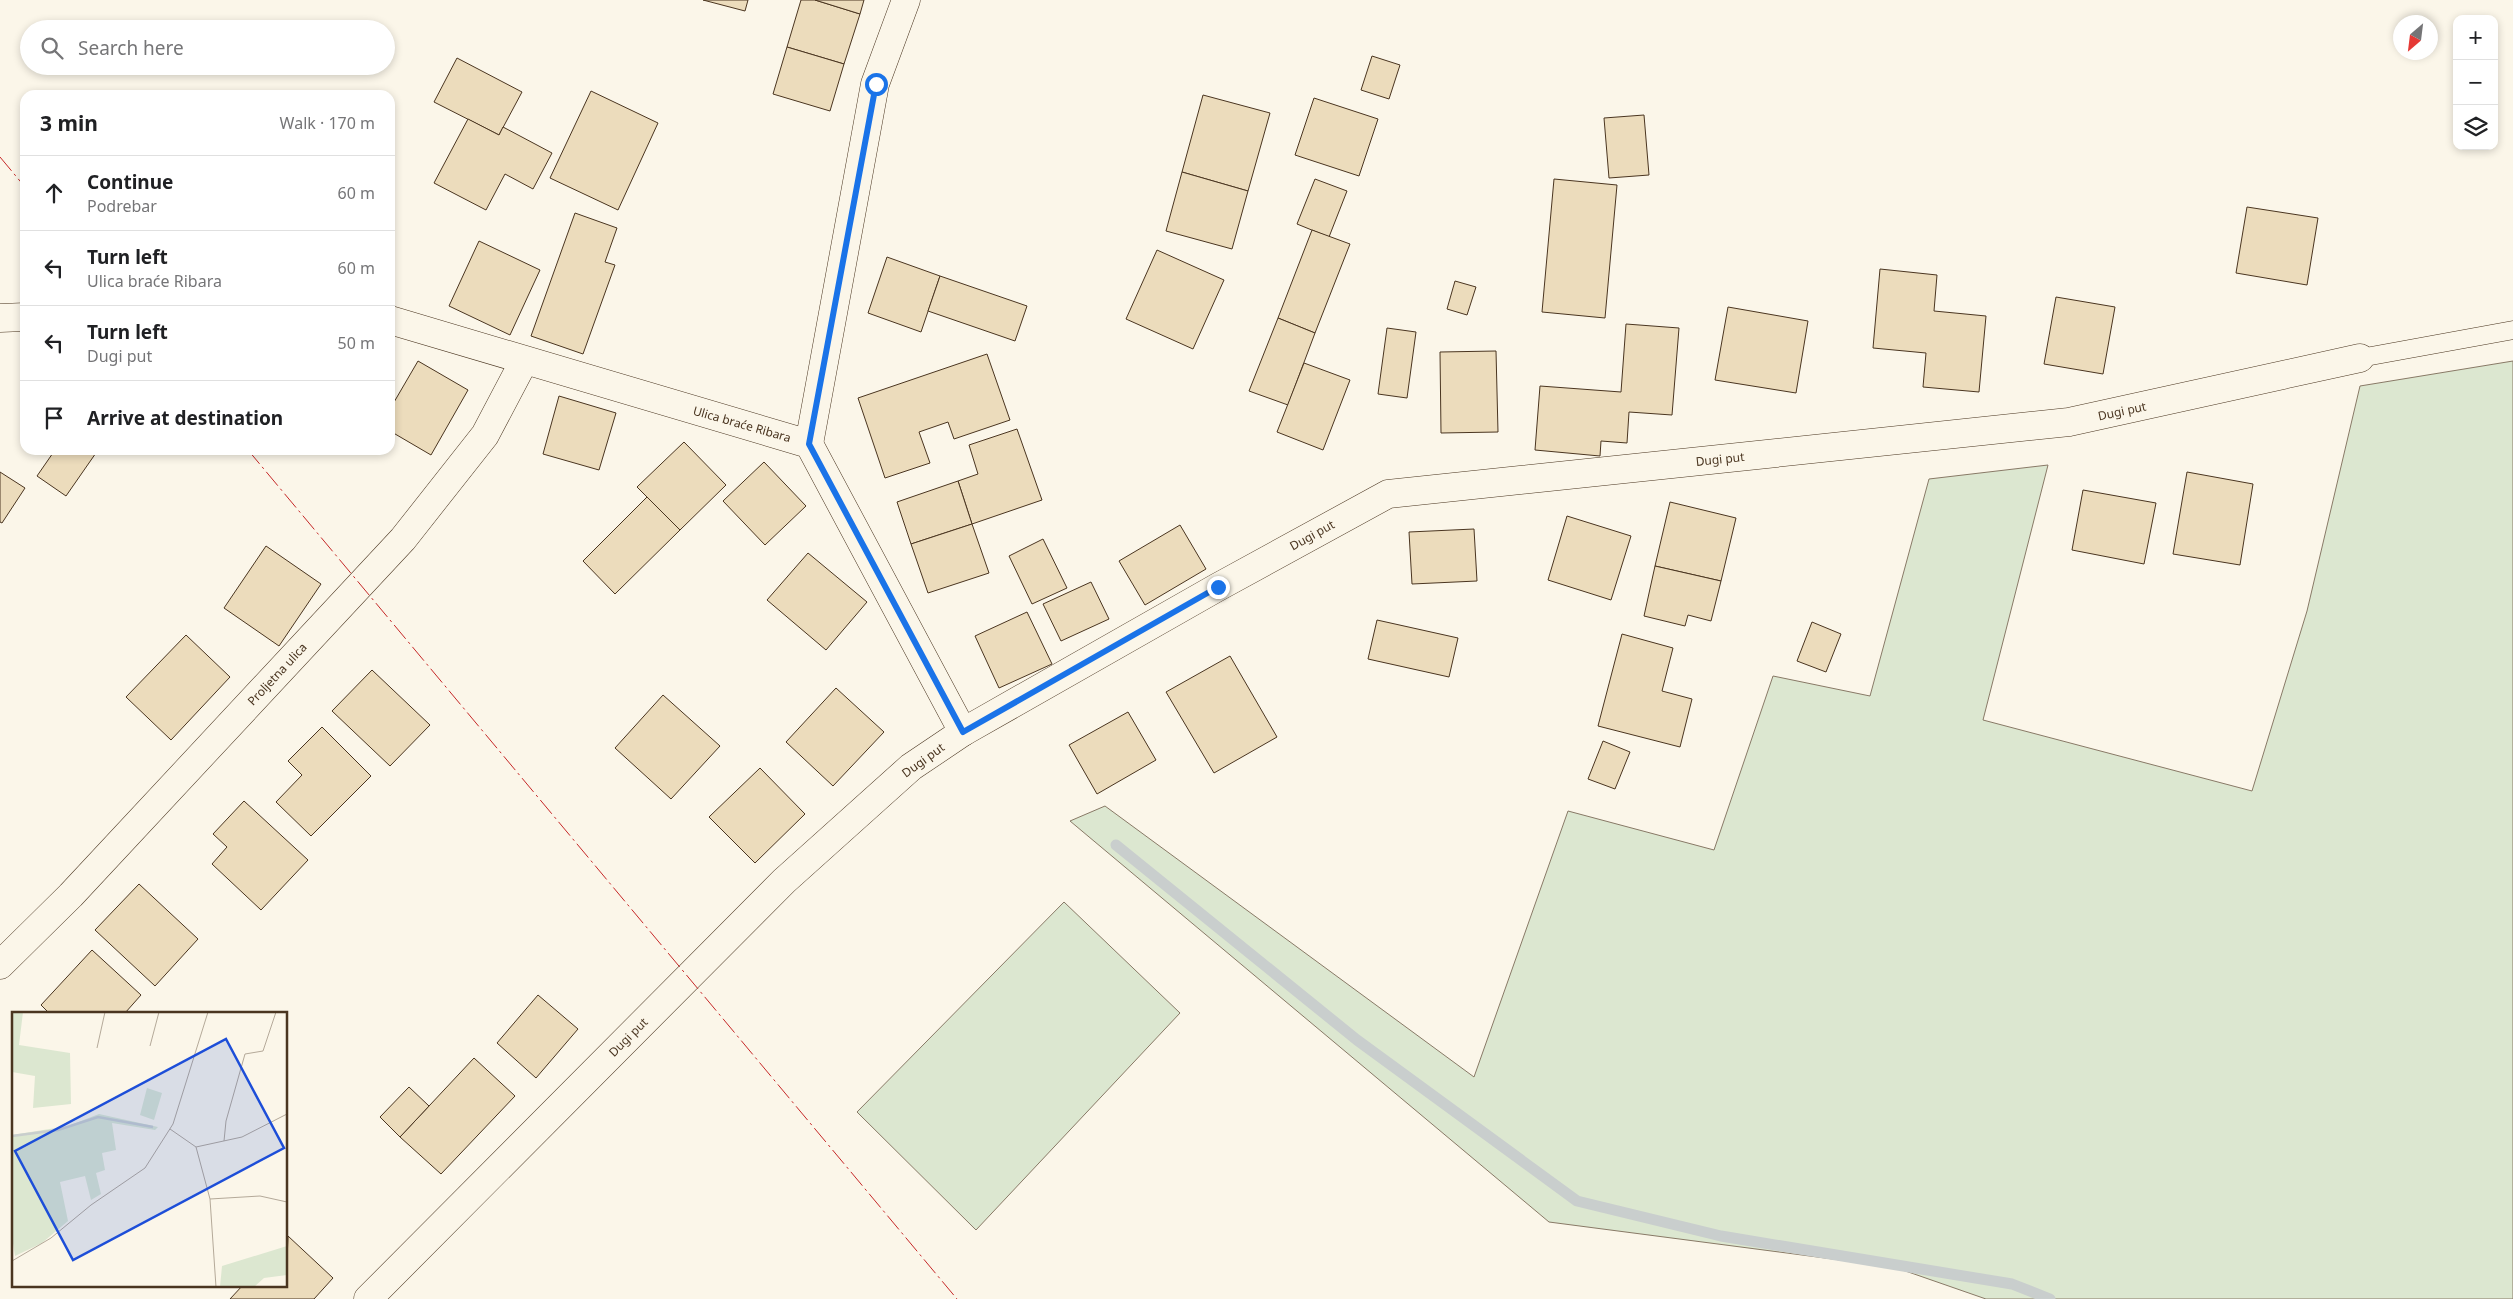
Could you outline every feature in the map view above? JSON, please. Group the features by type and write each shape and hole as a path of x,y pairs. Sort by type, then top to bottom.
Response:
{"street":[{"path":"906,0 876,84 809,444 963,732"},
{"path":"0,318 20,317"},
{"name":"Ulica braće Ribara","path":"395,321 434,331 524,361 809,444"},
{"name":"Dugi put","path":"368,1299 784,881 911,767 963,732 1218,587 1388,494 2069,422 2360,358"},
{"name":"Proljetna ulica","path":"0,964 71,895 403,538 485,436 524,361"}],"lane":[{"name":"Dugi put","path":"2360,358 2513,330"}],"green space":[{"path":"2513,361 2513,1299 1986,1299 1894,1267 1549,1222 1070,821 1105,806 1474,1077 1568,811 1714,850 1773,676 1870,696 1929,479 2048,465 1983,720 2252,791 2307,611 2360,386"},
{"path":"1064,902 1180,1013 976,1230 857,1112"}],"building":[{"path":"703,0 748,0 745,11"},
{"path":"801,0 815,0 860,14 844,64 787,47"},
{"path":"815,0 864,0 860,14"},
{"path":"787,47 844,64 830,111 773,94"},
{"path":"1372,56 1400,65 1389,99 1361,90"},
{"path":"457,58 522,92 499,135 434,102"},
{"path":"591,91 658,123 618,210 550,178"},
{"path":"1203,95 1270,113 1248,191 1182,172"},
{"path":"1314,98 1378,119 1359,176 1295,155"},
{"path":"1644,115 1649,175 1609,178 1604,118"},
{"path":"468,119 499,135 503,127 552,153 533,189 505,174 486,210 434,183"},
{"path":"1182,172 1248,191 1232,249 1166,231"},
{"path":"1315,179 1347,191 1329,237 1297,224"},
{"path":"1554,179 1617,185 1605,318 1542,312"},
{"path":"2247,207 2318,218 2307,285 2236,273"},
{"path":"575,213 617,228 605,262 615,265 583,354 531,336"},
{"path":"1312,230 1350,244 1315,333 1278,318"},
{"path":"479,241 540,270 510,335 449,306"},
{"path":"1157,250 1224,280 1193,349 1126,319"},
{"path":"887,257 940,276 921,332 868,313"},
{"path":"1880,269 1937,275 1934,311 1986,316 1979,392 1923,387 1926,353 1873,348"},
{"path":"940,276 1027,306 1015,341 928,311"},
{"path":"1455,281 1476,287 1467,315 1447,309"},
{"path":"2056,297 2115,307 2103,374 2044,364"},
{"path":"1728,307 1808,321 1796,393 1715,380"},
{"path":"1278,318 1315,333 1288,405 1249,391"},
{"path":"1626,324 1679,328 1672,415 1629,412 1627,443 1601,441 1600,456 1535,450 1540,386 1621,392"},
{"path":"1387,328 1416,332 1407,398 1378,394"},
{"path":"1496,351 1498,432 1441,433 1440,352"},
{"path":"987,354 1010,420 954,439 948,422 919,432 930,463 885,478 858,398"},
{"path":"418,361 468,390 431,455 395,434 395,400"},
{"path":"1304,363 1350,380 1323,450 1277,432"},
{"path":"559,396 616,413 599,470 543,454"},
{"path":"1017,429 1042,500 972,524 958,481 978,474 969,445"},
{"path":"684,442 726,485 680,530 637,487"},
{"path":"52,455 95,455 66,496 37,476"},
{"path":"764,462 806,506 765,545 723,501"},
{"path":"0,472 25,488 2,523 0,522"},
{"path":"2187,472 2253,484 2240,565 2173,554"},
{"path":"958,481 972,524 911,544 897,502"},
{"path":"2083,490 2156,503 2144,564 2072,550"},
{"path":"647,497 680,530 615,594 583,561"},
{"path":"1670,502 1736,518 1721,581 1655,566"},
{"path":"1567,516 1631,536 1611,600 1548,580"},
{"path":"972,524 989,573 928,593 911,544"},
{"path":"1180,525 1206,569 1145,605 1119,561"},
{"path":"1474,529 1477,581 1412,584 1409,532"},
{"path":"1043,539 1067,588 1032,604 1009,556"},
{"path":"266,546 321,584 279,646 224,608"},
{"path":"808,553 867,602 826,650 767,600"},
{"path":"1655,566 1721,581 1711,621 1688,615 1685,626 1644,616"},
{"path":"1091,582 1109,619 1061,641 1043,604"},
{"path":"1027,612 1052,664 999,688 975,636"},
{"path":"1377,620 1458,638 1449,677 1368,659"},
{"path":"1812,622 1841,634 1826,672 1797,661"},
{"path":"1622,634 1673,648 1662,691 1692,699 1680,747 1598,726"},
{"path":"186,635 230,677 171,740 126,697"},
{"path":"1230,656 1277,737 1214,773 1166,692"},
{"path":"372,670 430,725 390,766 332,711"},
{"path":"836,688 884,732 833,786 786,742"},
{"path":"663,695 720,746 671,799 615,748"},
{"path":"1128,712 1156,760 1097,794 1069,745"},
{"path":"322,727 371,776 311,836 276,802 302,775 288,761"},
{"path":"1603,741 1630,752 1615,789 1588,779"},
{"path":"760,768 805,814 755,863 709,817"},
{"path":"244,801 308,860 261,910 212,864 227,847 213,834"},
{"path":"139,884 198,939 155,986 95,930"},
{"path":"92,950 141,995 126,1012 48,1012 41,1005"},
{"path":"538,995 578,1029 536,1078 497,1043"},
{"path":"474,1058 515,1096 441,1174 400,1137"},
{"path":"409,1087 429,1106 400,1137 380,1117"},
{"path":"288,1236 333,1278 314,1299 230,1299 242,1286 288,1286"}],"waterway":[{"path":"1116,845 1357,1040 1577,1201 1721,1236 2012,1284 2050,1299"}],"power":[{"path":"0,157 20,181"},
{"path":"252,455 957,1299"}],"route":[{"path":"876,84 809,444 963,732 1218,587"}]}
